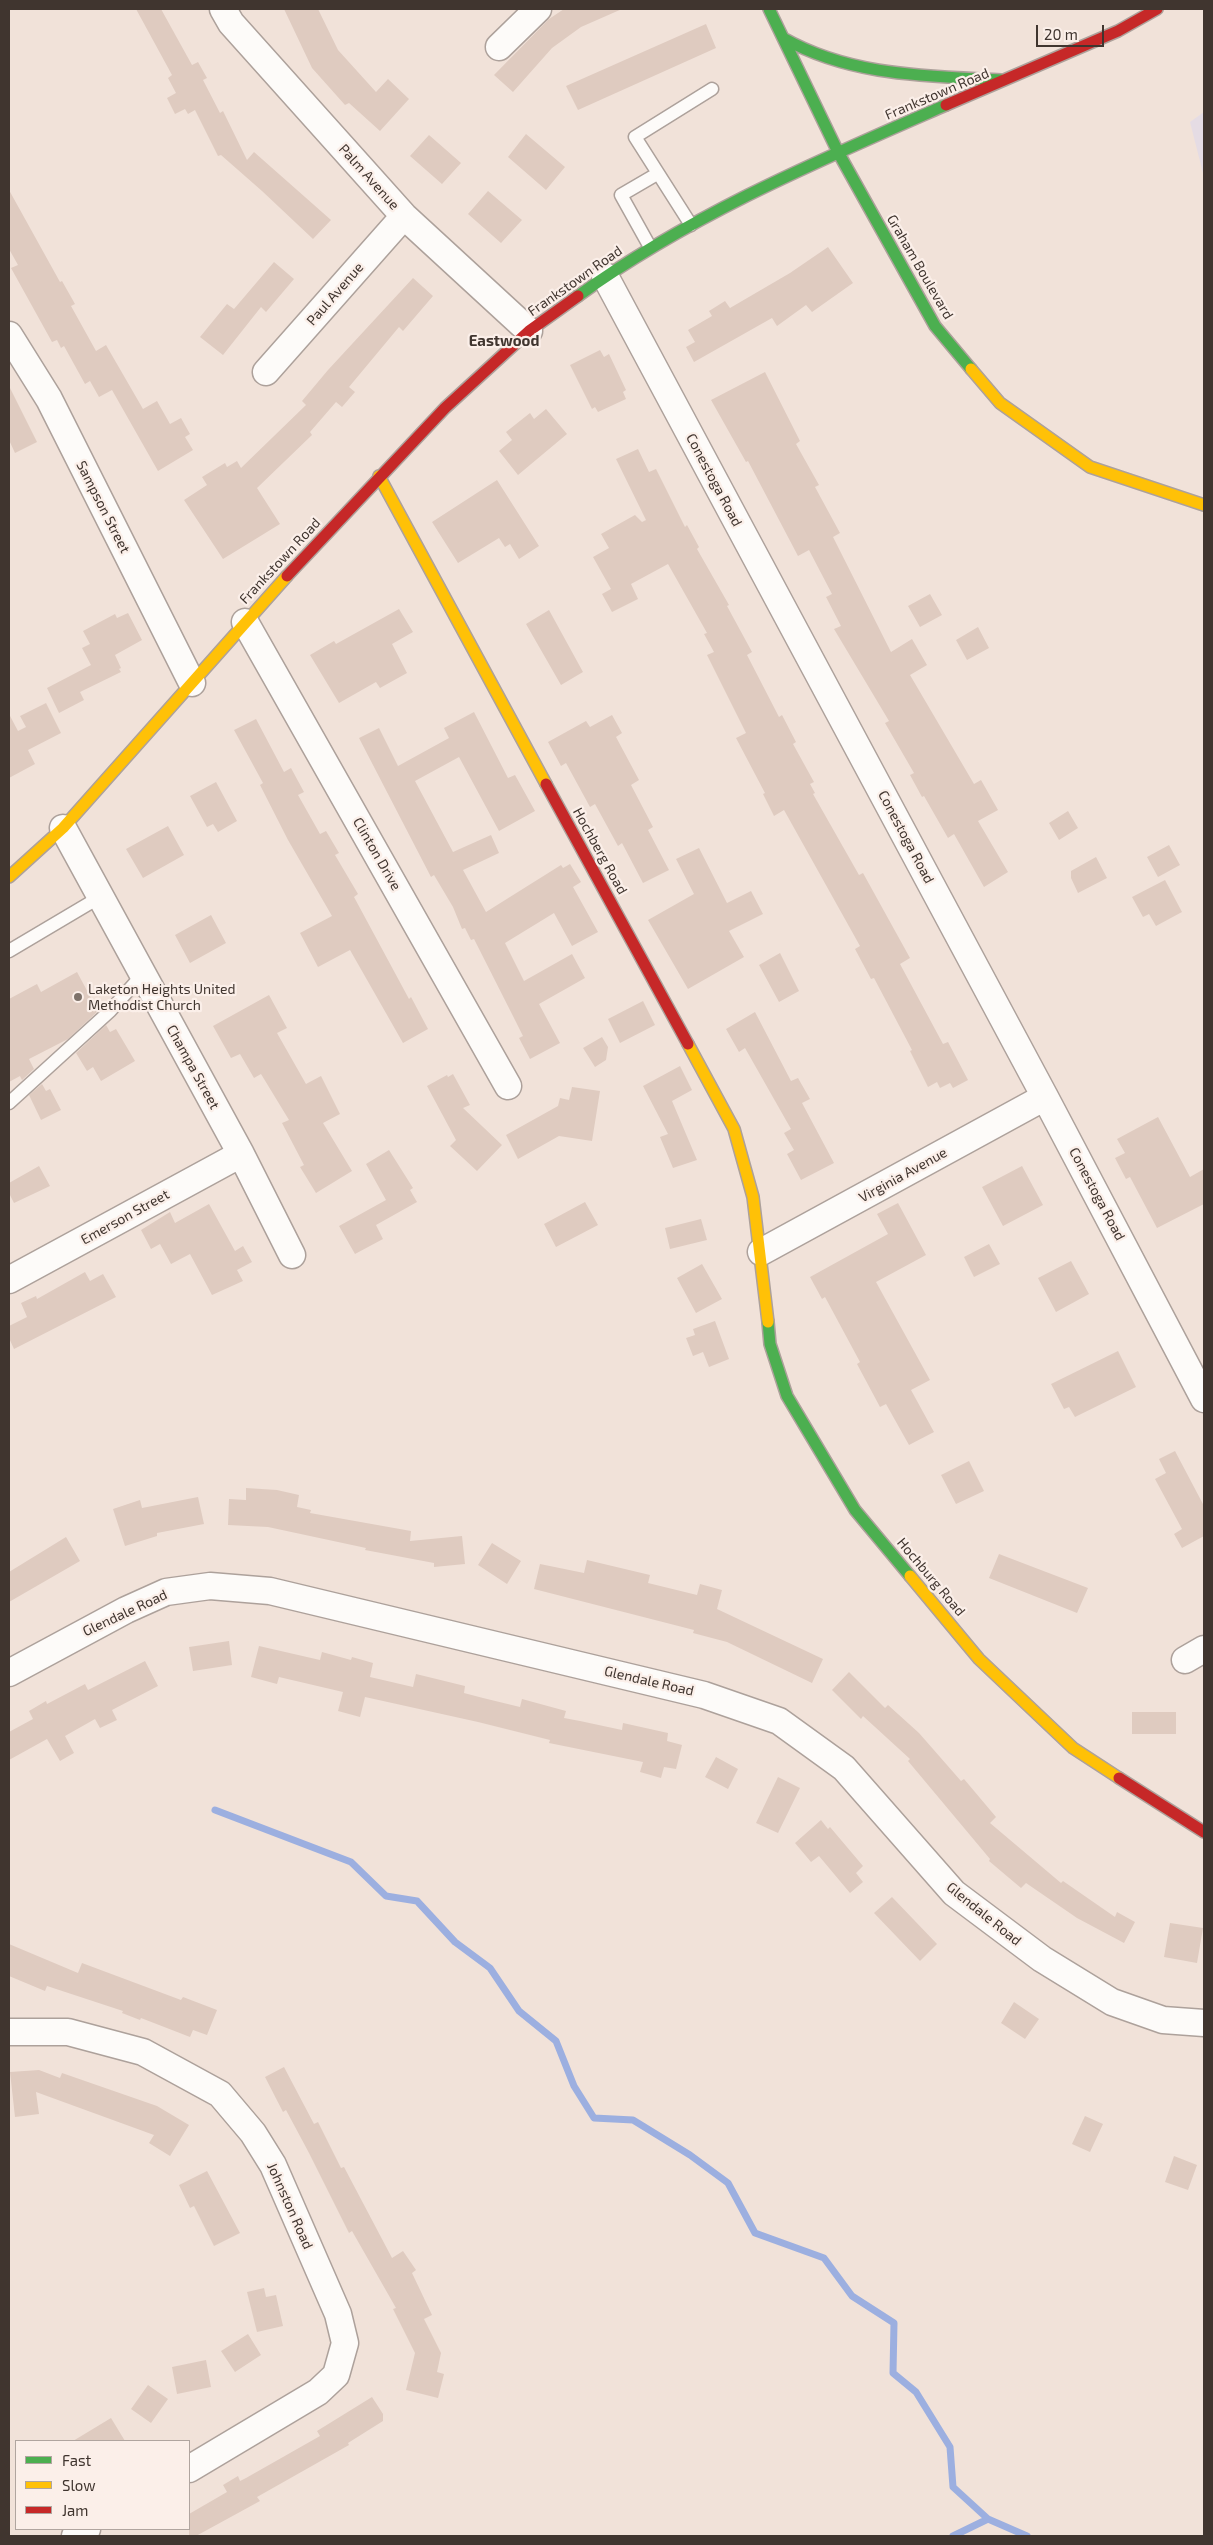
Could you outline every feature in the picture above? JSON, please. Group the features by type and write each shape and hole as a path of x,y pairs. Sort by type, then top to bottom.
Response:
{"street":[{"name":"Palm Avenue","path":"223,9 231,23 404,216 529,331"},
{"path":"499,47 538,9"},
{"name":"Graham Boulevard","path":"769,9 838,152 935,326 1000,403 1090,467 1204,505"},
{"name":"Frankstown Road","path":"9,877 63,828 245,622 379,476 445,408 529,331 605,276 691,225 838,152 1118,32 1157,9"},
{"path":"783,38 808,52 843,64 944,77 1008,80"},
{"name":"Paul Avenue","path":"266,372 404,216"},
{"name":"Conestoga Road","path":"605,276 1046,1097 1204,1399"},
{"name":"Sampson Street","path":"13,352 49,399 192,683"},
{"name":"Hochberg Road","path":"379,476 734,1129 753,1197 761,1252"},
{"name":"Clinton Drive","path":"245,622 508,1086"},
{"name":"Champa Street","path":"63,828 241,1154 292,1255"},
{"name":"Virginia Avenue","path":"761,1252 1046,1097"},
{"name":"Emerson Street","path":"9,1280 241,1154"},
{"name":"Hochburg Road","path":"761,1252 770,1344 787,1396 855,1510 979,1658 1073,1748 1204,1832"},
{"name":"Glendale Road","path":"9,1673 126,1610 166,1592 210,1586 270,1591 704,1694 779,1721 844,1768 954,1893 1042,1959 1112,2002 1163,2020 1204,2023"},
{"name":"Johnston Road","path":"9,2032 68,2032 144,2052 220,2094 253,2133 272,2165 338,2314 345,2343 336,2376 318,2392 190,2468"}],"lane":[{"path":"691,225 635,137 712,88"},
{"path":"650,248 621,195 657,174"},
{"path":"9,951 100,897"},
{"path":"9,1103 110,1011 143,974"}],"shaded area":[{"path":"1204,112 1204,177 1190,122"}],"building":[{"path":"136,9 161,9 192,65 198,62 207,78 203,80 220,113 223,111 247,160 254,152 331,220 313,239 221,155 218,156 195,110 188,114 185,109 175,114 167,98 176,93 168,78 172,75"},
{"path":"284,9 318,9 338,50 376,92 388,79 409,99 380,131 349,103 345,105 312,68"},
{"path":"564,9 622,9 581,27 552,48 513,92 494,75 549,19"},
{"path":"706,24 716,48 578,110 566,86"},
{"path":"526,134 565,167 546,190 508,157"},
{"path":"429,135 461,163 442,184 410,156"},
{"path":"9,190 60,282 62,281 75,304 71,306 96,351 106,345 143,409 157,401 170,424 181,418 190,434 185,437 193,450 158,471 112,390 99,397 90,381 85,384 64,346 61,348 57,340 52,342 11,268 18,265 9,249"},
{"path":"488,191 522,220 501,243 468,214"},
{"path":"828,247 853,283 812,312 806,305 777,326 772,318 694,362 686,347 695,342 688,330 712,316 709,311 725,301 730,308 790,273"},
{"path":"274,262 294,279 266,312 261,307 223,355 200,337 227,304 234,309"},
{"path":"413,278 433,296 403,331 399,327 349,387 355,392 342,407 336,402 310,432 312,435 257,488 280,524 223,559 184,500 207,485 202,477 225,463 227,467 237,461 241,468 306,405 302,401 328,370"},
{"path":"600,350 604,357 609,354 626,390 623,392 626,399 598,412 595,407 592,409 570,365"},
{"path":"765,372 800,441 796,444 819,485 815,487 840,533 833,537 891,652 912,639 927,665 910,675 974,784 981,780 998,810 978,821 1008,872 984,887 954,834 948,838 924,796 922,797 910,775 914,773 885,723 889,721 834,629 841,626 826,597 832,594 809,550 798,556 748,461 746,462 711,400"},
{"path":"9,386 37,442 15,453 9,440"},
{"path":"546,409 567,434 518,475 499,451 512,440 506,432 530,413 534,419"},
{"path":"638,449 649,472 656,469 685,527 687,525 699,547 697,549 729,605 727,606 752,652 747,655 779,717 782,715 796,742 793,744 814,782 810,784 815,793 813,794 859,875 863,873 910,958 900,964 943,1044 948,1042 968,1080 953,1088 950,1083 940,1088 937,1082 928,1087 910,1051 912,1050 874,978 871,979 855,949 860,946 784,810 774,816 763,794 765,793 736,738 746,733 707,655 714,652 704,634 707,633 668,564 631,584 638,599 612,612 602,594 611,589 593,557 609,548 601,534 635,515 642,522 646,520 616,459"},
{"path":"497,480 539,546 519,559 510,544 505,547 499,538 458,563 432,522"},
{"path":"930,594 942,615 920,627 908,606"},
{"path":"399,609 413,632 392,644 407,673 380,688 376,682 339,703 310,655 334,641 336,644"},
{"path":"549,610 583,672 561,685 526,624"},
{"path":"128,613 142,640 115,655 121,672 80,692 84,700 59,713 47,688 91,665 82,648 90,644 83,631 115,614 117,618"},
{"path":"978,627 989,648 967,660 956,640"},
{"path":"46,703 61,733 28,750 35,764 9,778 9,714 18,731 26,727 20,716"},
{"path":"474,712 508,778 515,775 535,811 499,831 459,757 415,781 453,852 491,835 499,853 463,870 486,912 561,865 563,868 570,864 581,882 573,887 598,932 572,946 554,913 505,943 524,981 572,954 585,978 539,1004 560,1043 530,1059 519,1038 523,1036 474,939 471,940 465,928 462,929 453,907 434,875 431,877 359,738 379,728 398,766 449,738 444,728"},
{"path":"612,715 622,733 616,737 639,780 631,785 653,827 648,830 669,870 643,883 622,843 618,846 595,804 590,807 566,763 561,766 548,742 586,721 590,727"},
{"path":"256,719 284,772 291,768 304,792 298,795 320,834 326,831 339,853 335,855 358,894 354,897 409,999 411,997 428,1029 403,1043 350,950 318,967 300,933 332,916 288,840 260,785 263,783 234,730"},
{"path":"216,782 237,821 218,832 213,824 207,827 190,796"},
{"path":"1068,811 1078,828 1059,840 1049,823"},
{"path":"168,826 184,855 143,878 126,849"},
{"path":"1169,845 1180,865 1158,877 1147,857"},
{"path":"699,848 727,903 751,891 763,914 729,931 744,957 688,989 648,920 694,894 676,859"},
{"path":"1096,857 1107,878 1078,893 1071,878 1071,871"},
{"path":"1165,880 1182,912 1156,926 1149,914 1143,917 1132,897"},
{"path":"211,915 226,943 190,963 175,935"},
{"path":"780,953 799,991 779,1002 759,965"},
{"path":"77,972 98,1011 68,1039 29,1059 34,1069 22,1080 20,1076 9,1082 9,999 37,984 41,992"},
{"path":"269,995 287,1028 277,1033 306,1084 321,1076 340,1114 323,1123 352,1171 316,1193 300,1167 304,1165 282,1123 289,1120 261,1074 254,1078 240,1054 231,1058 213,1026"},
{"path":"643,1001 655,1025 620,1043 608,1019"},
{"path":"755,1012 791,1081 798,1078 810,1099 802,1103 834,1163 801,1180 787,1154 794,1150 784,1133 791,1129 745,1048 739,1052 726,1029"},
{"path":"106,1025 110,1032 116,1029 135,1061 101,1081 93,1067 87,1071 76,1053"},
{"path":"602,1037 608,1047 606,1060 595,1067 583,1048"},
{"path":"680,1066 692,1090 672,1101 697,1160 673,1168 660,1137 668,1134 643,1086"},
{"path":"453,1074 470,1105 463,1108 502,1145 477,1171 450,1146 456,1140 427,1086 447,1075 448,1077"},
{"path":"42,1084 46,1091 50,1089 61,1110 41,1120 29,1095"},
{"path":"572,1087 600,1091 592,1141 559,1136 518,1159 506,1135 558,1106 560,1098 569,1100"},
{"path":"1158,1117 1190,1177 1204,1169 1204,1204 1157,1228 1130,1177 1126,1179 1115,1158 1125,1153 1117,1139"},
{"path":"389,1150 413,1188 410,1190 417,1202 376,1225 383,1239 355,1254 339,1226 386,1200 366,1164"},
{"path":"39,1166 50,1186 14,1203 9,1193 9,1183"},
{"path":"1022,1166 1043,1205 1003,1226 982,1187"},
{"path":"585,1202 598,1225 556,1247 544,1224"},
{"path":"898,1203 926,1255 876,1282 930,1380 911,1390 934,1432 909,1445 886,1404 880,1407 857,1364 860,1362 825,1297 822,1299 810,1277 888,1234 877,1214"},
{"path":"209,1204 235,1251 243,1246 252,1262 237,1270 243,1281 212,1295 190,1254 171,1264 160,1244 151,1249 141,1230 170,1212 175,1223"},
{"path":"701,1219 707,1240 670,1249 665,1228"},
{"path":"989,1244 1000,1264 974,1277 964,1257"},
{"path":"1071,1261 1089,1294 1056,1312 1038,1278"},
{"path":"702,1264 722,1299 696,1313 677,1278"},
{"path":"85,1272 90,1281 103,1274 116,1297 14,1349 9,1338 9,1326 27,1317 21,1303 36,1296 37,1299"},
{"path":"715,1321 729,1359 709,1367 703,1352 693,1356 686,1338 695,1335 693,1329"},
{"path":"1118,1351 1136,1387 1075,1417 1069,1407 1064,1409 1051,1384"},
{"path":"1175,1451 1204,1506 1204,1536 1182,1548 1174,1534 1182,1529 1155,1479 1166,1473 1159,1459"},
{"path":"969,1461 984,1491 956,1504 941,1475"},
{"path":"246,1488 277,1490 299,1495 297,1507 311,1510 310,1513 411,1531 410,1541 462,1536 465,1564 434,1567 434,1563 365,1550 366,1548 268,1527 228,1525 229,1499 246,1500"},
{"path":"198,1497 204,1524 157,1533 157,1536 125,1546 113,1509 140,1500 142,1508"},
{"path":"66,1537 80,1561 9,1602 9,1572"},
{"path":"492,1543 521,1561 507,1584 478,1565"},
{"path":"999,1554 1088,1588 1077,1613 989,1578"},
{"path":"587,1560 650,1575 648,1583 697,1595 700,1584 722,1590 717,1609 823,1659 812,1683 727,1642 693,1633 694,1630 534,1589 540,1564 584,1573"},
{"path":"229,1641 232,1665 193,1671 189,1647"},
{"path":"259,1646 320,1660 322,1652 351,1660 352,1657 373,1663 370,1677 413,1687 416,1674 465,1686 464,1693 483,1698 520,1707 522,1699 566,1711 564,1718 622,1730 623,1723 668,1733 667,1741 682,1745 676,1769 664,1767 661,1778 640,1772 643,1762 549,1743 550,1740 365,1697 360,1717 338,1711 343,1692 279,1677 277,1684 251,1677"},
{"path":"145,1661 158,1686 112,1710 117,1720 100,1728 95,1719 65,1736 74,1753 60,1761 47,1739 9,1760 9,1732 33,1719 29,1711 46,1701 47,1704 85,1684 88,1690"},
{"path":"849,1672 885,1708 888,1705 919,1733 961,1781 964,1779 996,1817 990,1823 1061,1883 1063,1881 1115,1917 1117,1912 1135,1922 1124,1943 1077,1918 1026,1883 1021,1888 989,1861 990,1859 908,1761 910,1759 863,1716 861,1719 832,1690"},
{"path":"1132,1712 1176,1712 1176,1734 1132,1734"},
{"path":"716,1757 738,1769 728,1789 705,1777"},
{"path":"778,1777 800,1788 778,1833 756,1823"},
{"path":"821,1820 828,1829 830,1827 863,1866 856,1873 863,1882 850,1893 819,1856 811,1862 795,1843"},
{"path":"892,1897 937,1944 920,1961 874,1913"},
{"path":"1170,1923 1203,1928 1197,1963 1164,1957"},
{"path":"9,1944 78,1973 82,1963 181,2000 183,1997 217,2010 207,2035 193,2030 190,2037 141,2018 140,2020 122,2013 123,2011 47,1986 45,1991 9,1976"},
{"path":"1014,2002 1039,2019 1025,2039 1001,2023"},
{"path":"284,2067 314,2124 318,2122 341,2168 344,2167 392,2258 403,2251 416,2270 412,2273 432,2315 424,2319 441,2353 437,2372 444,2374 438,2398 406,2390 415,2353 393,2309 396,2308 352,2231 349,2233 286,2110 283,2112 265,2077"},
{"path":"39,2070 60,2078 62,2073 157,2106 189,2125 170,2156 149,2143 154,2135 36,2092 39,2114 15,2117 10,2072"},
{"path":"1085,2116 1103,2124 1090,2152 1072,2144"},
{"path":"1174,2156 1197,2165 1188,2190 1165,2182"},
{"path":"207,2171 240,2233 214,2246 194,2206 190,2208 179,2185"},
{"path":"264,2288 266,2297 276,2295 283,2326 257,2332 247,2292"},
{"path":"248,2334 261,2355 235,2372 221,2351"},
{"path":"206,2360 211,2387 177,2394 172,2367"},
{"path":"148,2385 168,2399 151,2423 131,2409"},
{"path":"372,2397 383,2414 383,2421 348,2443 349,2445 257,2497 260,2501 196,2536 189,2536 190,2513 227,2492 223,2485 238,2476 240,2481 246,2478 320,2436 317,2431"},
{"path":"111,2418 124,2440 75,2440"}],"waterway":[{"path":"215,1810 351,1862 386,1896 417,1901 455,1942 490,1968 519,2011 556,2041 574,2086 594,2118 633,2120 690,2155 728,2183 755,2233 824,2258 852,2296 894,2323 893,2373 916,2392 950,2447 953,2487 988,2519"},
{"path":"953,2536 988,2519 1027,2536"}],"traffic: fast":[{"path":"769,9 838,152 935,326 971,369"},
{"path":"783,38 809,51 862,67 917,75 1001,80"},
{"path":"578,296 621,267 710,214 804,168 946,105"},
{"path":"768,1322 770,1344 787,1396 855,1510 910,1576"}],"traffic: slow":[{"path":"971,369 1000,403 1090,467 1204,505"},
{"path":"379,476 546,784"},
{"path":"9,877 63,828 287,576"},
{"path":"688,1044 734,1129 753,1197 768,1322"},
{"path":"910,1576 979,1659 1073,1748 1119,1778"}],"traffic: jam":[{"path":"946,105 1118,31 1157,9"},
{"path":"287,576 445,408 529,331 578,296"},
{"path":"546,784 688,1044"},
{"path":"1119,1778 1204,1832"}],"place":[{"name":"Laketon Heights United Methodist Church","path":"78,997"}],"district":[{"name":"Eastwood","path":"504,341"}]}
